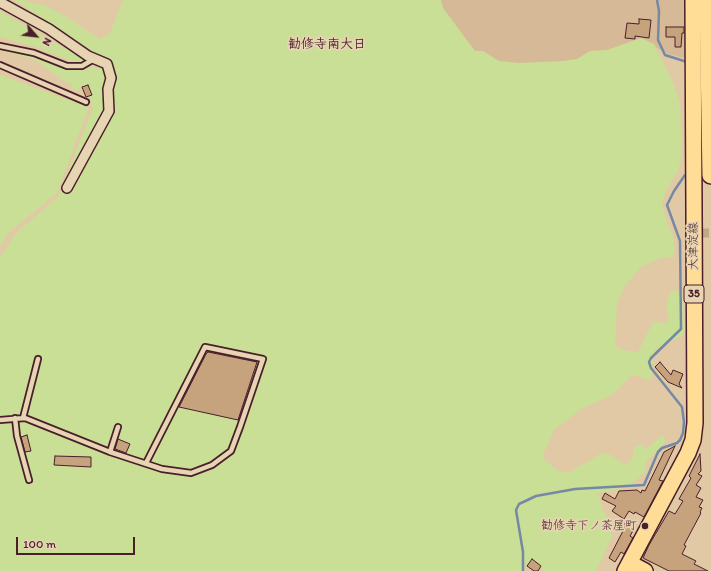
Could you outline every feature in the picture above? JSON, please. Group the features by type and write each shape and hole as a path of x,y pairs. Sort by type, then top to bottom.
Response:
{"highway":[{"path":"708,0 711,176"}],"main road":[{"name":"大津淀線","path":"628,567 688,453 695,423 697,233 693,0"},
{"path":"628,567 645,571"}],"street":[{"path":"0,2 49,29 88,56 107,64 111,78 108,89 109,111 67,188"}],"lane":[{"path":"0,46 34,53 67,66 82,66 94,59"},
{"path":"0,65 86,102"},
{"path":"0,420 23,418 110,452 162,469 191,473 212,465 230,451 240,427 263,359 205,347 146,463"},
{"path":"23,418 38,359"},
{"path":"15,418 17,436 29,480"},
{"path":"110,452 118,427"}],"shaded area":[{"path":"420,0 687,0 688,59 668,54 646,42 511,90"}],"green space":[{"path":"14,0 23,0 45,5 100,39 110,33 124,0 441,0 443,8 475,51 483,51 499,61 519,63 577,59 590,51 607,50 641,38 654,44 673,82 680,103 682,155 678,171 666,190 662,206 673,236 675,248 673,257 660,258 641,267 624,287 617,304 615,347 638,352 655,321 666,323 669,317 666,305 670,292 673,290 682,293 685,330 683,335 658,348 652,356 653,366 651,380 637,375 631,376 612,395 581,409 554,430 542,457 558,471 570,473 575,468 588,462 601,453 611,455 625,465 633,457 633,449 638,445 642,445 646,449 662,435 665,438 664,443 646,462 646,471 628,487 598,494 603,511 611,522 612,537 596,571 544,571 532,562 525,564 524,571 0,571 0,258 16,233 58,197 92,110 88,88 86,85 77,91 74,90 71,87 71,84 35,60 0,50 0,46 41,57 62,67 73,67 72,62 51,53 33,46 0,37 0,11 82,57 97,69 100,56"},
{"path":"0,75 89,107 57,193 8,233 0,247"}],"building":[{"path":"639,19 651,20 649,38 635,36 635,39 625,38 627,23 639,24"},
{"path":"666,27 684,27 681,47 675,47 675,37 666,37"},
{"path":"88,85 92,95 86,97 82,87"},
{"path":"208,352 257,362 238,420 179,407"},
{"path":"660,362 671,375 673,370 683,374 679,384 682,388 668,382 655,367"},
{"path":"27,435 31,451 25,452 21,437"},
{"path":"118,439 130,444 126,453 115,449"},
{"path":"675,446 659,480 663,481 644,517 635,512 634,514 629,511 624,519 612,511 616,506 602,499 605,493 615,499 619,491 637,490 641,493 642,490 645,491 664,452"},
{"path":"700,454 701,471 698,474 702,476 696,485 701,488 696,497 703,500 699,507 702,508 701,513 684,545 686,546 682,554 696,561 694,564 708,571 669,571 643,558 669,511 675,514 683,501 679,499 691,478 689,476"},
{"path":"55,456 91,457 91,467 54,465"},
{"path":"623,523 634,529 630,536 633,538 624,554 621,552 615,562 609,558 623,531 619,529"},
{"path":"532,559 541,566 538,571 534,571 527,566"}],"waterway":[{"path":"657,0 659,11 658,40 665,55 687,62"},
{"path":"523,571 523,552 516,510 519,504 536,496 575,489 644,485 658,452 662,448 677,443 683,433 684,422 682,407 651,368 649,362 651,358 681,329 680,241 667,205 674,191 685,175"}],"tunnel":[{"path":"700,233 711,233"}],"place":[{"name":"勧修寺下ノ茶屋町","path":"645,526"}],"district":[{"name":"勧修寺南大日","path":"327,45"}]}
